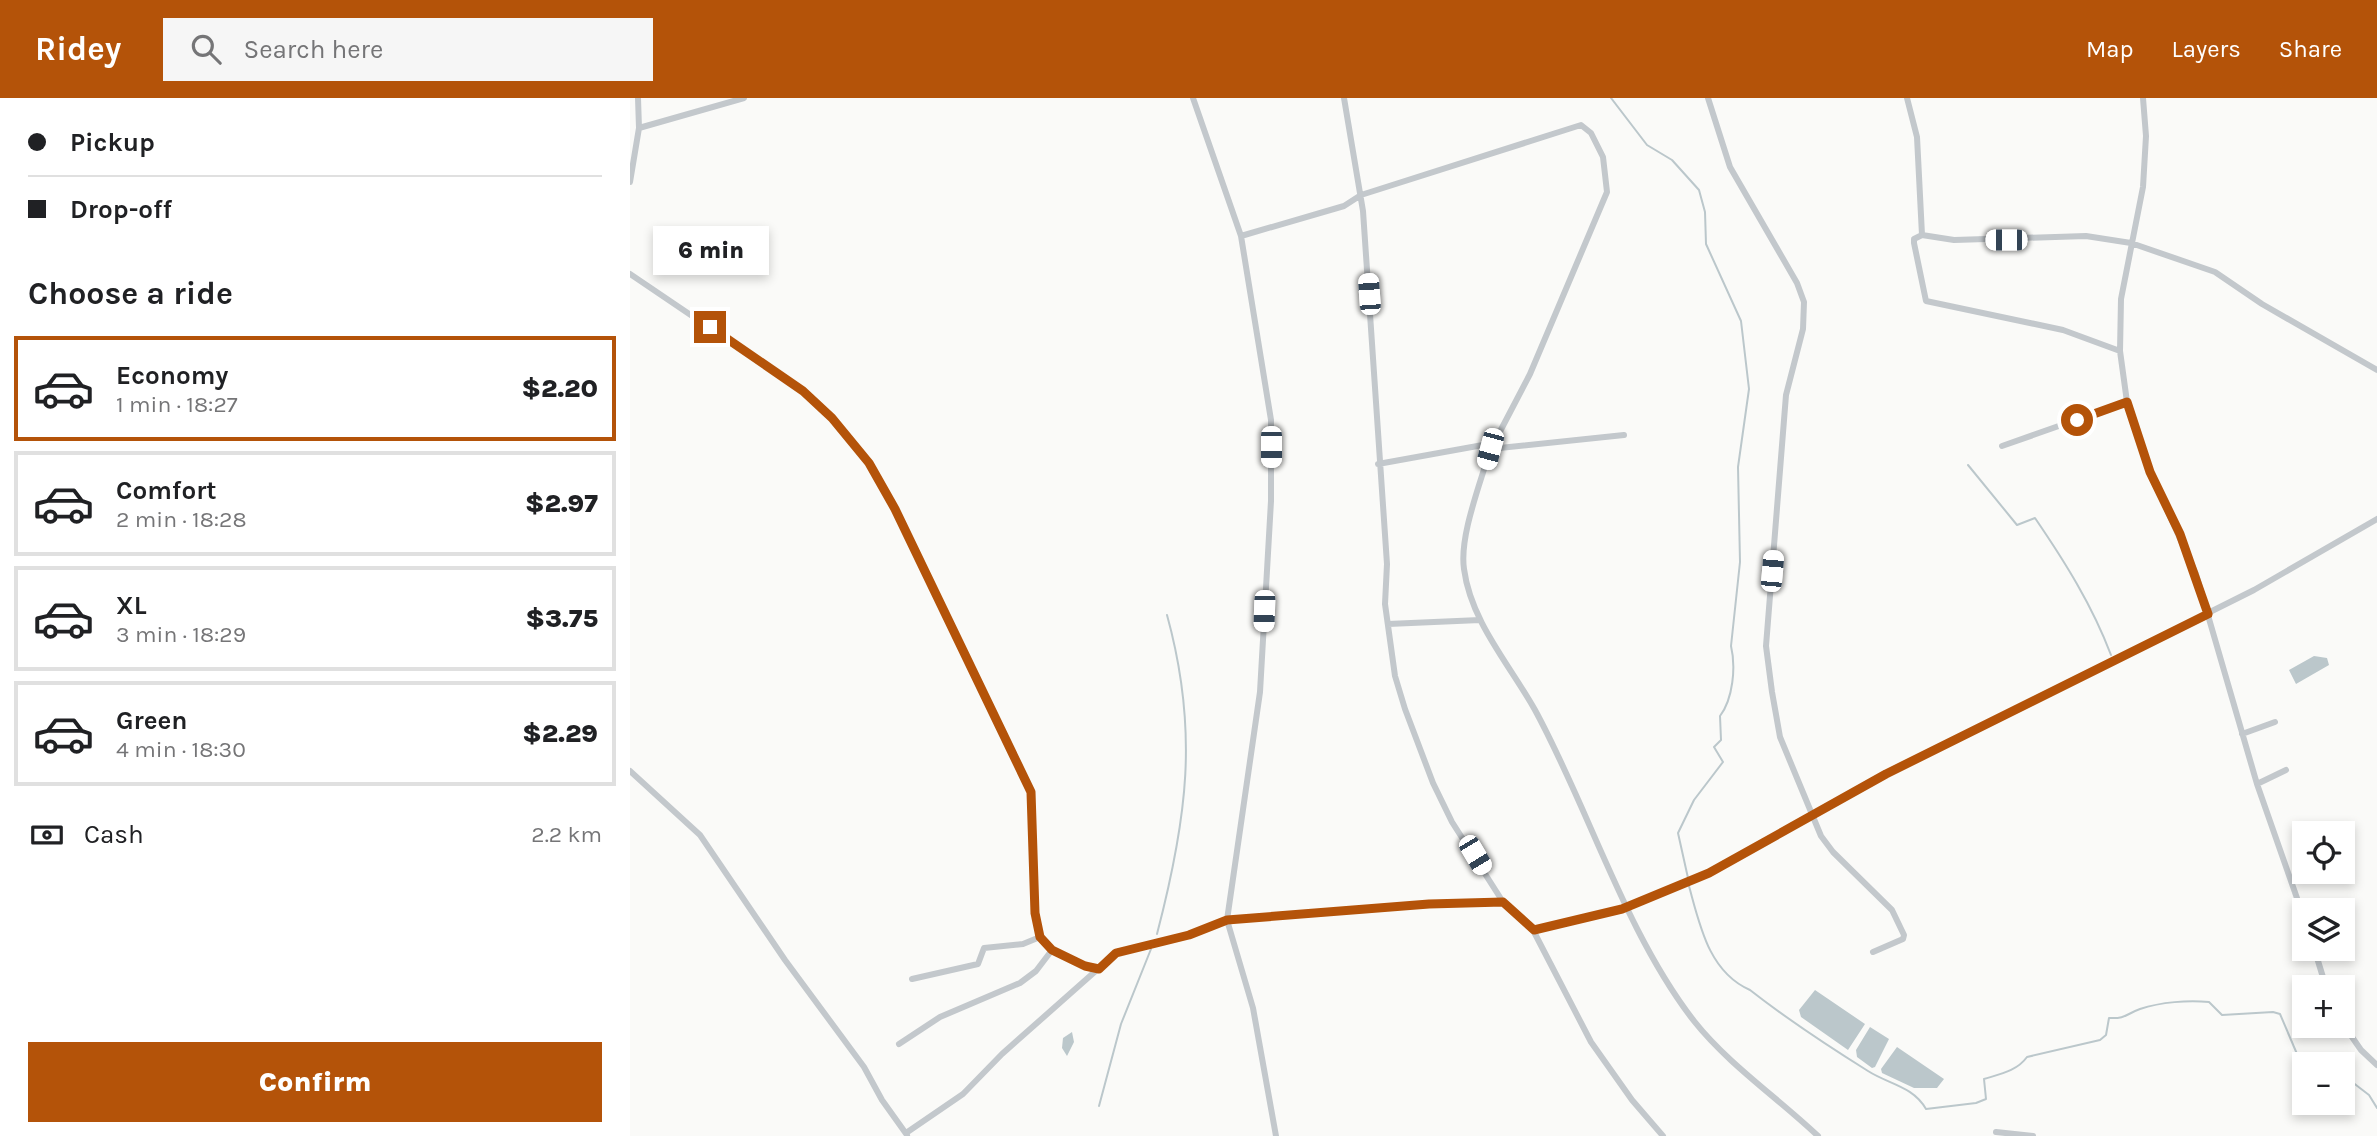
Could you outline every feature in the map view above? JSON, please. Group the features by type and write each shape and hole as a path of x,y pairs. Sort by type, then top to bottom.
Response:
{"street":[{"path":"630,181 639,128 638,98"},
{"path":"639,128 744,98"},
{"path":"1193,98 1241,236 1270,404 1271,501 1261,692 1227,920 1253,1008 1276,1136"},
{"path":"1344,98 1361,195 1388,624 1395,676 1433,783 1452,822 1503,902 1534,930 1591,1042 1632,1100 1663,1136"},
{"path":"1708,98 1730,167 1797,283 1804,302 1803,329 1786,395 1766,646 1780,737 1811,815 1830,849 1892,909 1905,935 1903,939 1873,953"},
{"path":"1907,98 1917,136 1922,234"},
{"path":"2143,98 2146,136 2143,187 2120,299 2120,351 2127,402 2150,472 2180,534 2208,614 2257,784 2297,898"},
{"path":"1241,236 1344,206 1361,195 1581,125 1591,133 1603,157 1607,192 1530,374 1490,448 1463,551 1464,570 1480,620 1535,710 1657,964 1696,1023 1818,1136"},
{"path":"2120,351 2063,330 1926,301 1914,239 1922,234 1954,240 2086,236 2131,243 2215,272 2262,304 2377,370"},
{"path":"630,274 803,391 832,418 869,463 895,509 1031,792 1035,913 1040,937 1052,950 1085,966 1099,969"},
{"path":"2002,446 2127,402"},
{"path":"1378,464 1490,448 1624,435"},
{"path":"1534,930 1629,907 1709,873 1898,768 2208,614 2377,519"},
{"path":"1388,624 1480,620"},
{"path":"2242,734 2275,722"},
{"path":"2257,784 2286,770"},
{"path":"630,771 700,835 785,960 864,1067 882,1100 907,1134 963,1094 1002,1054 1116,953 1189,935 1227,920 1429,904 1503,902"},
{"path":"912,979 978,964 984,948 1023,944 1040,937"},
{"path":"900,1044 940,1017 1020,983 1036,971 1052,950"},
{"path":"2353,1038 2377,1065"},
{"path":"1996,1132 2034,1136"}],"shaded area":[{"path":"2314,656 2327,658 2329,665 2296,684 2289,670"},
{"path":"1815,990 1865,1024 1848,1050 1801,1017 1799,1010"},
{"path":"1870,1027 1889,1039 1872,1068 1857,1057 1856,1050"},
{"path":"1072,1032 1074,1042 1067,1056 1062,1048 1063,1038"},
{"path":"1897,1047 1944,1079 1937,1088 1914,1088 1882,1073 1881,1069"}],"waterway":[{"path":"1611,98 1647,145 1672,160 1699,190 1705,212 1706,244 1741,321 1749,389 1738,467 1740,562 1731,646 1732,683 1728,701 1720,716 1721,740 1714,747 1723,762 1694,800 1678,833 1688,878"},
{"path":"1968,465 2017,525 2035,518 2077,584 2111,655"},
{"path":"1157,934 1176,852 1185,775 1183,698 1167,615"},
{"path":"1689,886 1702,932 1725,972 1838,1052 1907,1090 1921,1101 1926,1109 1976,1103 1986,1099 1984,1079 2013,1069 2027,1057 2100,1040 2106,1035 2109,1018 2123,1017 2148,1007 2175,1002 2209,1002 2222,1015 2273,1012 2280,1014 2296,1052"},
{"path":"1099,1106 1121,1024 1151,949"},
{"path":"2355,1084 2369,1095 2377,1108"}],"route":[{"path":"710,327 803,391 832,418 869,463 895,509 967,658 986,704 1006,738 1031,792 1034,817 1035,913 1040,937 1052,950 1085,966 1099,969 1116,953 1189,935 1227,920 1429,904 1503,902 1534,930 1622,909 1709,873 1886,774 2208,614 2180,534 2150,472 2127,402 2077,420"}]}
